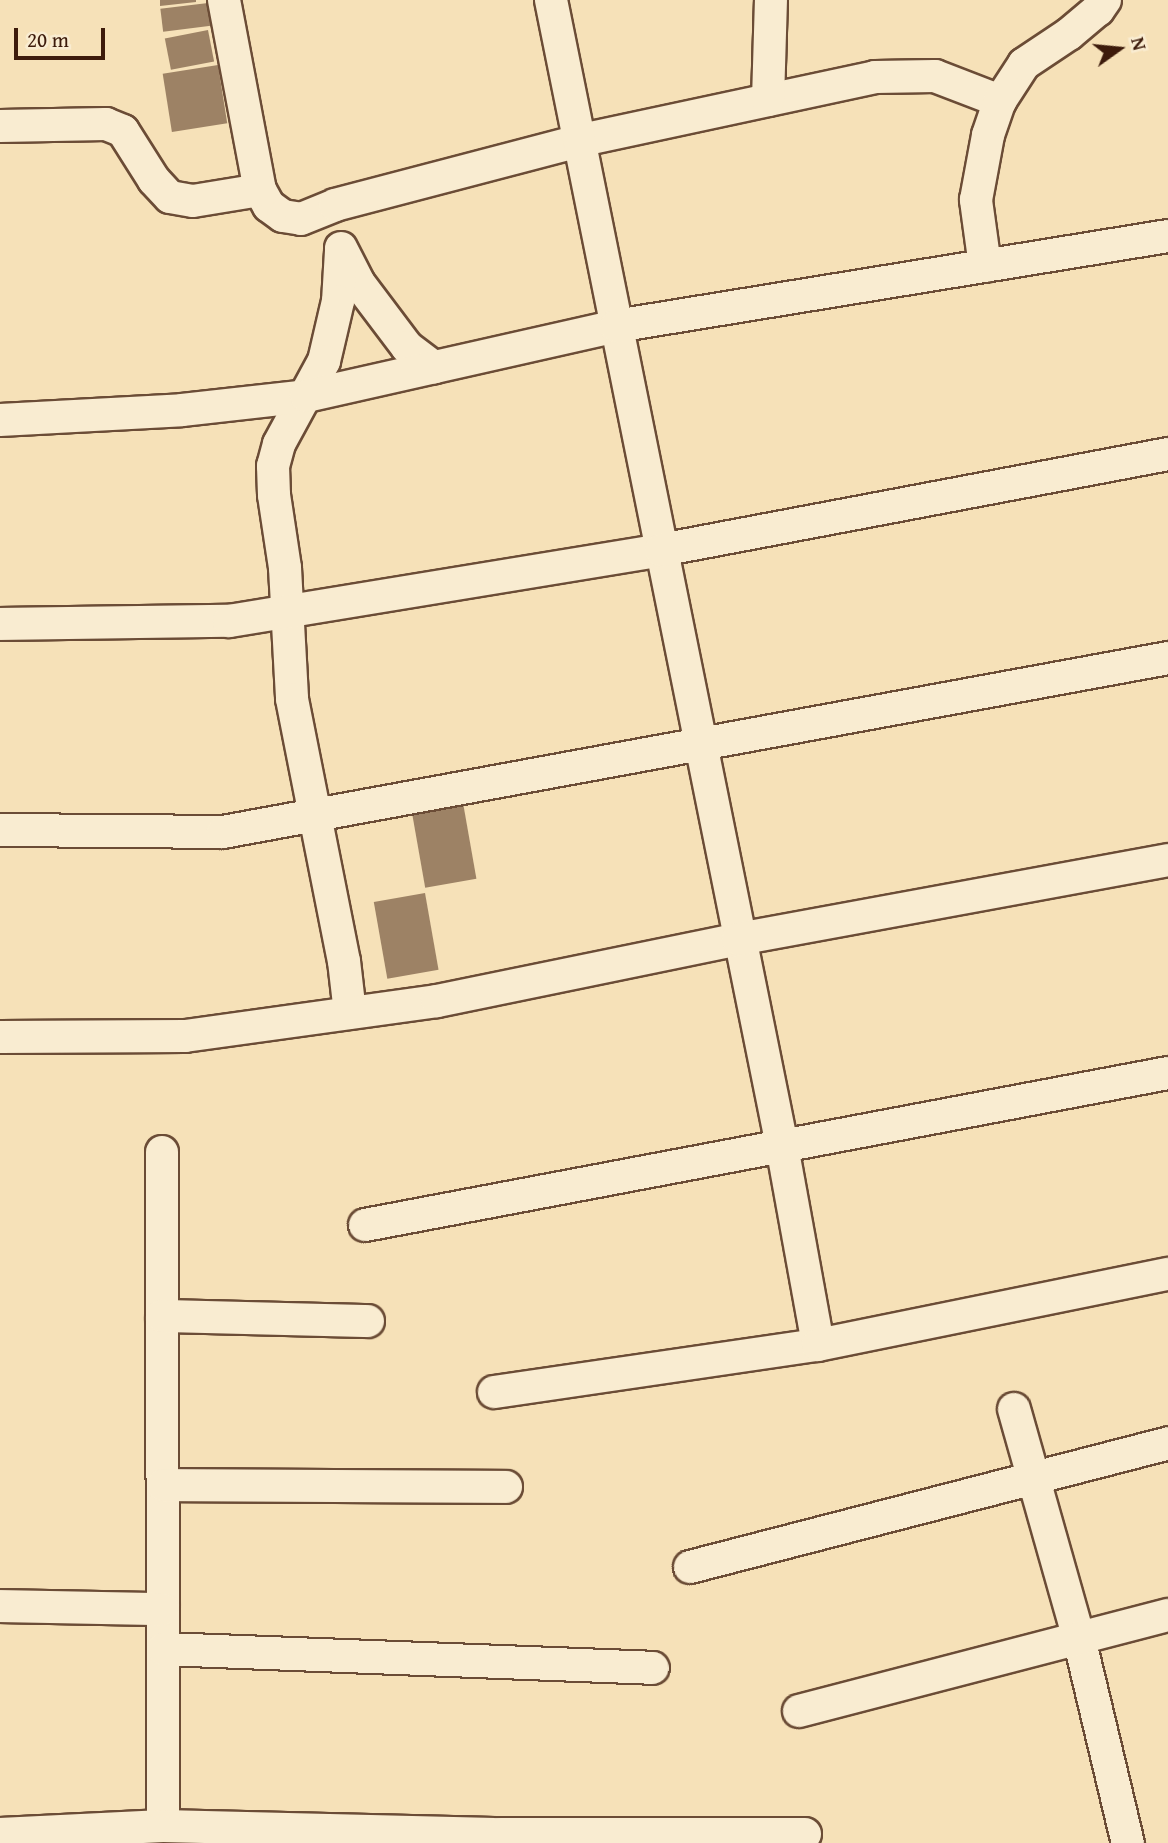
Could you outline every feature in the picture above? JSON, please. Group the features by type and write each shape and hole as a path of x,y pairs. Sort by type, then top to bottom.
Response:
{"street":[{"path":"224,0 260,190 269,206 282,216 301,219 335,205 582,140 874,77 936,76 1000,101"},
{"path":"551,0 582,140 699,744 782,1146 818,1345"},
{"path":"768,100 771,0"},
{"path":"985,266 976,200 988,135 1000,101 1024,64 1069,34 1098,10 1105,0"},
{"path":"0,126 106,124 123,131 154,180 170,197 193,201 260,190"},
{"path":"335,205 341,251 338,301 324,361 279,444 273,466 288,611 292,699 344,961 350,1013"},
{"path":"0,420 182,410 306,396 616,326 1168,236"},
{"path":"341,251 358,282 407,347 434,367"},
{"path":"0,624 229,621 661,550 1168,454"},
{"path":"0,830 223,832 1168,658"},
{"path":"0,1037 185,1036 437,1000 738,939 1168,860"},
{"path":"365,1225 1168,1073"},
{"path":"162,1152 163,1826"},
{"path":"494,1392 818,1345 1168,1274"},
{"path":"162,1316 368,1321"},
{"path":"1014,1409 1079,1638 1128,1843"},
{"path":"690,1567 1168,1443"},
{"path":"163,1485 506,1487"},
{"path":"0,1606 163,1609"},
{"path":"799,1711 1168,1615"},
{"path":"163,1649 653,1668"},
{"path":"0,1833 163,1826 309,1836 501,1839 805,1834"}],"building":[{"path":"160,0 196,0 196,2 160,6"},
{"path":"208,3 211,26 163,32 160,9"},
{"path":"208,30 214,61 171,70 165,38"},
{"path":"218,65 227,123 172,132 163,74"},
{"path":"462,797 476,879 425,888 411,806"},
{"path":"425,893 439,970 387,979 374,902"}]}
